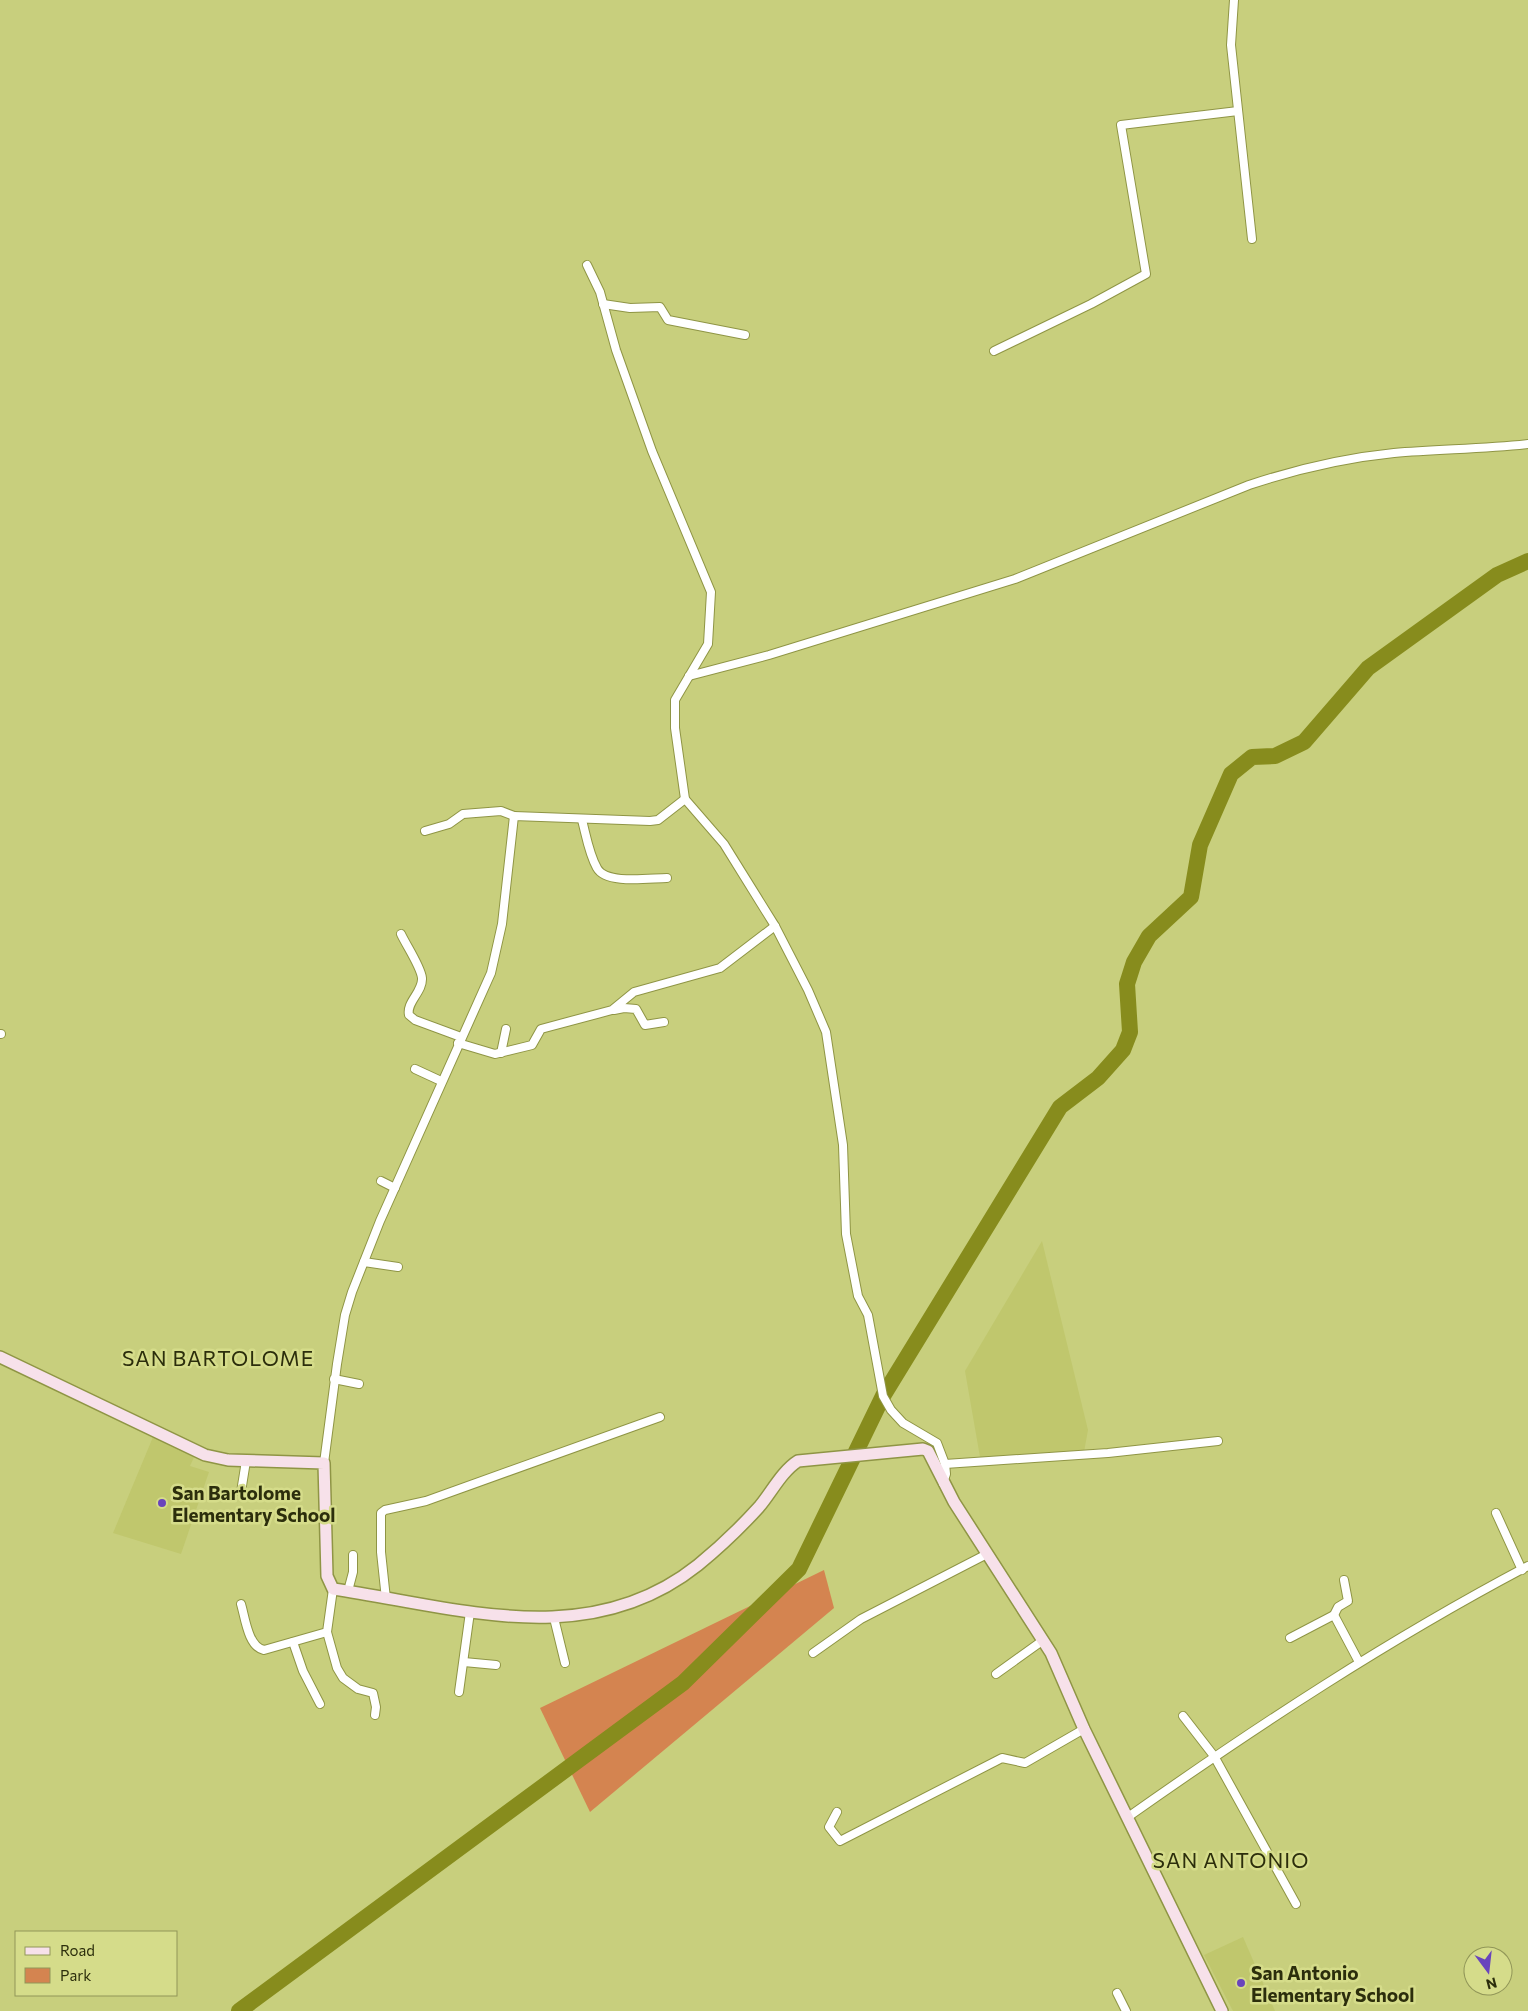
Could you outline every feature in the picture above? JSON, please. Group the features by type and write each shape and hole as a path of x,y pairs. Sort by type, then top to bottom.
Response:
{"street":[{"path":"1234,0 1231,45 1252,239"},
{"path":"994,351 1091,304 1146,274 1121,125 1238,111"},
{"path":"587,266 594,278 616,350 652,451 711,592 708,644 674,700 675,728 685,799 724,844 775,926 808,990 827,1037 842,1145 846,1234 858,1296 868,1315 884,1396 891,1410 903,1423 937,1443 945,1464 946,1474 943,1483"},
{"path":"603,304 630,308 660,307 668,320 745,336"},
{"path":"689,676 769,655 1015,580 1285,473 1337,461 1382,455 1528,444"},
{"path":"426,830 449,824 463,814 501,811 514,816 650,821 658,820 685,799"},
{"path":"514,816 502,924 491,973 459,1040 395,1188 364,1262 345,1315 334,1379 324,1463 326,1576 329,1586 333,1589 386,1599 517,1618 554,1618 628,1603 673,1584 735,1532 794,1463 802,1460 923,1449 931,1454 943,1483 1056,1665 1084,1729 1222,2011"},
{"path":"582,820 596,868 602,874 615,879 667,878"},
{"path":"612,1010 634,992 720,968 775,926"},
{"path":"400,934 422,978 418,991 409,1007 409,1015 415,1020 493,1054 534,1044 538,1032 542,1029 612,1010 623,1008 636,1009 645,1025 664,1022"},
{"path":"501,1053 506,1029"},
{"path":"415,1069 441,1081"},
{"path":"382,1180 395,1188"},
{"path":"364,1262 398,1267"},
{"path":"0,1357 195,1451 215,1458 246,1461 324,1463"},
{"path":"334,1379 360,1384"},
{"path":"386,1599 380,1527 383,1511 426,1501 660,1417"},
{"path":"945,1464 1108,1453 1218,1441"},
{"path":"241,1492 246,1461"},
{"path":"1128,1817 1214,1756 1359,1662 1437,1614 1525,1568 1496,1513"},
{"path":"813,1653 862,1619 987,1554"},
{"path":"348,1592 353,1572 353,1555"},
{"path":"1290,1638 1334,1615 1338,1607 1348,1601 1344,1580"},
{"path":"333,1589 327,1632 336,1668 350,1684 373,1693 376,1707 375,1716"},
{"path":"241,1604 253,1641 259,1649 270,1649 327,1632"},
{"path":"459,1692 459,1679 464,1662 470,1612"},
{"path":"1334,1615 1359,1662"},
{"path":"554,1618 565,1663"},
{"path":"996,1674 1042,1641"},
{"path":"293,1642 303,1672 320,1704"},
{"path":"464,1662 496,1665"},
{"path":"1183,1716 1214,1756 1296,1904"},
{"path":"837,1812 830,1826 840,1841 1002,1758 1025,1763 1084,1729"},
{"path":"1117,1993 1126,2011"}],"shaded area":[{"path":"1042,1241 1088,1430 1084,1452 980,1457 965,1371"},
{"name":"San Bartolome Elementary School","path":"153,1437 195,1455 190,1466 209,1472 181,1554 113,1533"},
{"name":"San Antonio Elementary School","path":"1243,1937 1275,2011 1233,2011 1204,1955"}],"green space":[{"path":"824,1570 834,1608 590,1812 540,1708"}],"waterway":[{"path":"239,2011 683,1683 799,1569 883,1396 1060,1107 1098,1078 1123,1050 1130,1032 1127,984 1134,962 1149,936 1191,897 1200,845 1231,774 1252,757 1275,756 1304,742 1368,668 1497,575 1528,561"}],"place":[{"name":"San Bartolome Elementary School","path":"162,1503"},
{"name":"San Antonio Elementary School","path":"1241,1983"}],"district":[{"name":"SAN BARTOLOME","path":"218,1357"},
{"name":"SAN ANTONIO","path":"1231,1859"}]}
